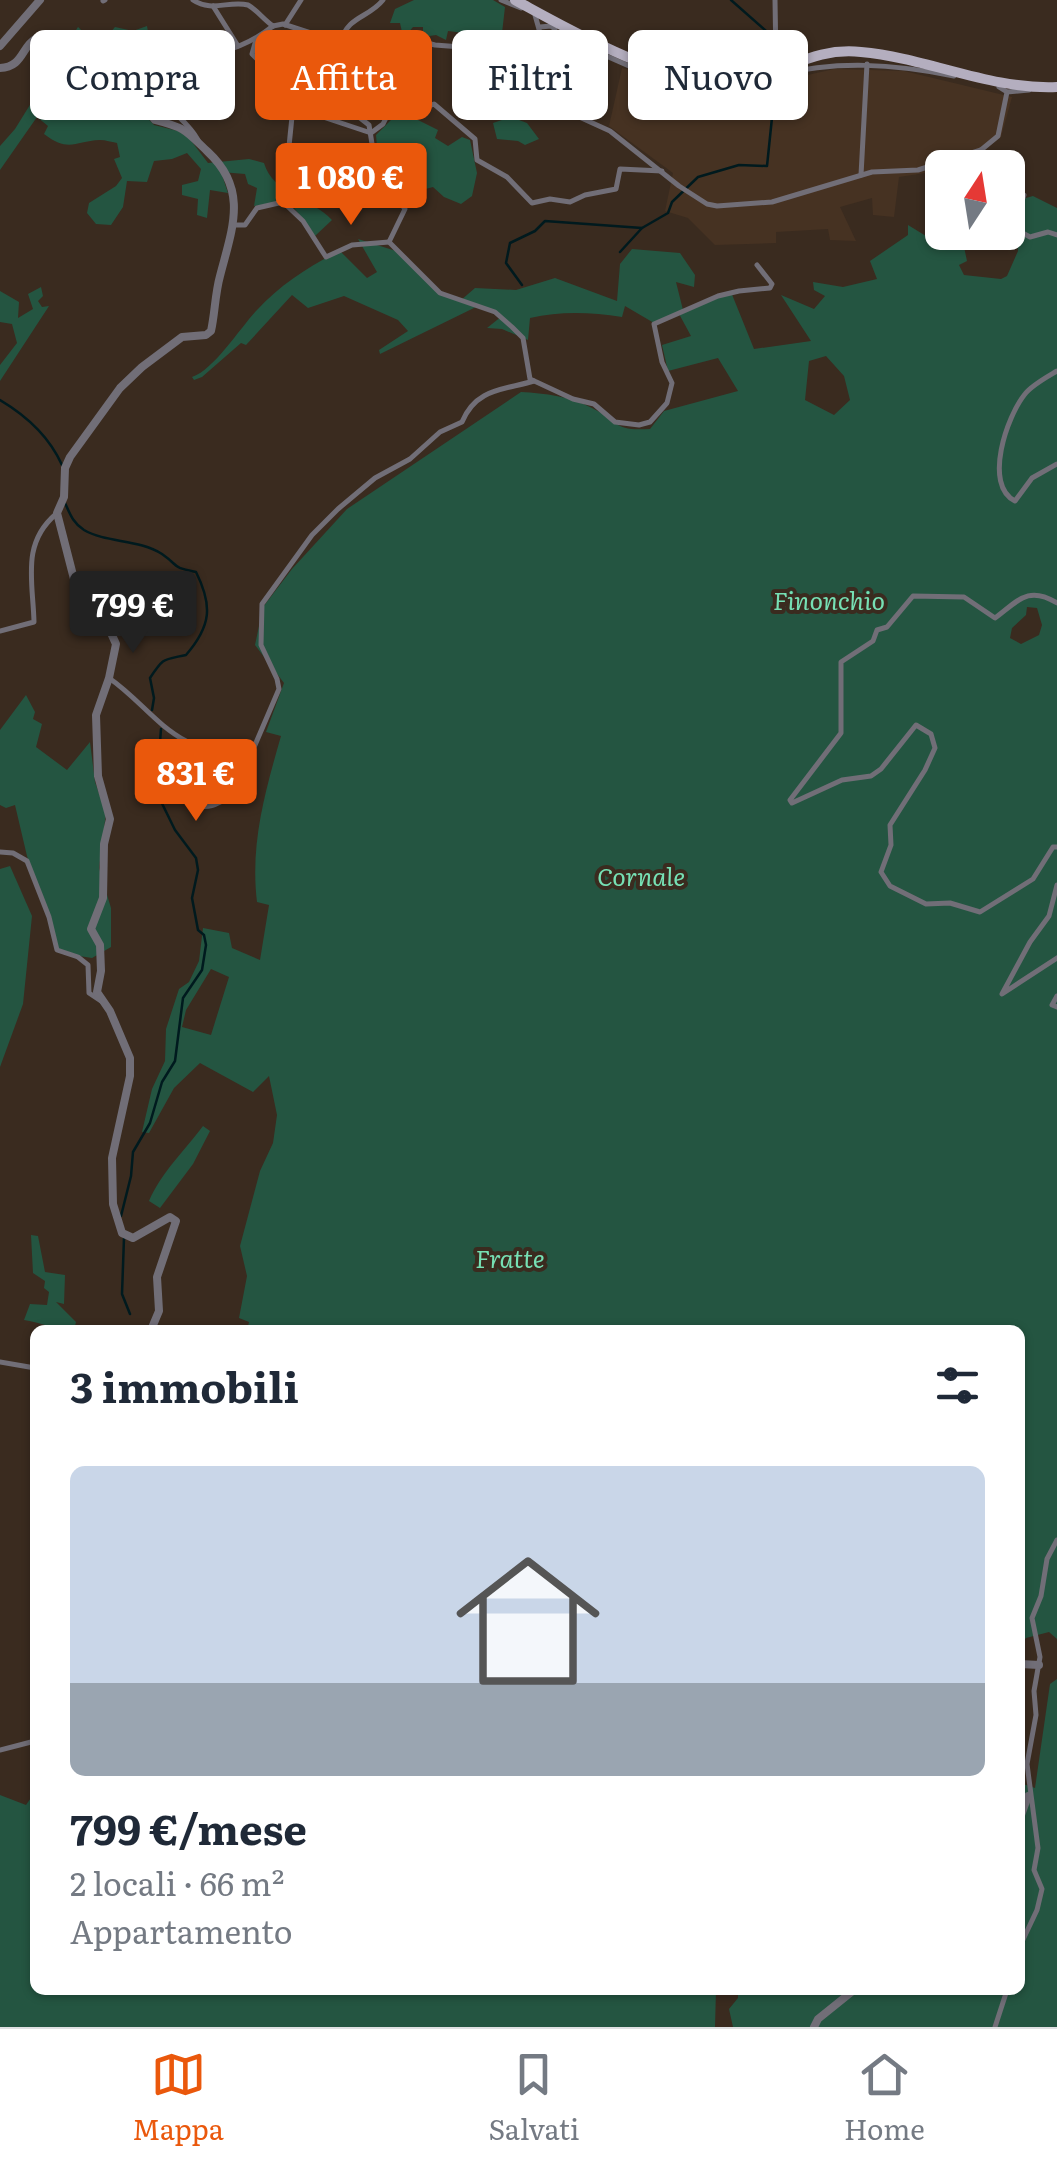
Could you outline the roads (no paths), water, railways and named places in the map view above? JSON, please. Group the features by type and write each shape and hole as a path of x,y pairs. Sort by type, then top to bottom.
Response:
{"main road":[{"path":"518,4 557,30"},
{"path":"608,50 650,66 712,80 746,80 806,56 848,50 894,57 1006,85 1057,87"}],"street":[{"path":"1,42 40,0"},
{"path":"193,0 213,6 235,1 247,4 273,26"},
{"path":"286,25 301,0"},
{"path":"345,30 354,18 377,8 383,0"},
{"path":"504,0 536,16 540,27 557,30"},
{"path":"775,0 775,30"},
{"path":"213,6 238,47"},
{"path":"268,30 286,25 302,30"},
{"path":"235,49 255,40"},
{"path":"0,68 14,64 30,45"},
{"path":"608,56 663,76 726,87 817,66 867,64 912,68 990,84 1007,92 1038,88"},
{"path":"861,175 867,64"},
{"path":"980,150 998,136 1007,92"},
{"path":"432,105 475,140 478,160 507,177 532,203 570,202 616,189 620,169 663,172"},
{"path":"0,631 34,622 32,549 40,530 57,513 70,457 120,388 182,337 206,336 212,331 220,278 235,225 230,180 221,164 176,124 155,120"},
{"path":"184,120 199,143"},
{"path":"288,156 291,120"},
{"path":"333,120 371,132"},
{"path":"364,120 369,124 376,169 405,209 389,242"},
{"path":"371,132 385,120"},
{"path":"586,120 610,131 707,204 742,206 772,202 872,172 925,168"},
{"path":"235,225 245,224 257,208 283,202 303,222 326,257 352,245 389,242 440,293 494,312 512,327 522,338 528,374 534,381 594,404 614,422 639,425 650,422 667,403 672,383 662,362 654,324 674,318 698,302 770,288 766,274 757,265"},
{"path":"1025,234 1057,235"},
{"path":"1057,371 1023,396 1004,440 998,471 1005,492 1015,501 1032,478 1057,464"},
{"path":"109,678 140,701 160,727 186,741 182,788 187,803 223,804 234,794 279,689 261,645 262,604 312,535 365,485 410,459 440,432 462,422 467,410 500,386 534,381"},
{"path":"57,513 82,600 116,644 96,714 98,776 110,819 104,844 103,898 91,924 100,944 97,992 128,1049 130,1066 112,1158 115,1216 122,1233 134,1238 170,1217 176,1221 157,1277 158,1312 153,1325"},
{"path":"1057,603 1044,594 1031,594 995,618 964,597 913,596 887,627 877,630 873,641 841,662 841,734 790,800 792,803 832,784 871,776 916,725 931,734 935,748 890,825 891,845 880,872 890,886 926,904 950,903 980,912 1033,880 1057,847"},
{"path":"0,852 27,861 57,950 78,956 88,965 90,993 104,1001"},
{"path":"1057,886 1050,916 1030,942 1002,994 1057,958"},
{"path":"1057,996 1052,1006 1057,1008"},
{"path":"0,1362 30,1367"},
{"path":"1025,1935 1042,1889 1034,1870 1038,1848 1028,1796 1027,1757 1036,1715 1034,1692 1040,1646 1032,1618 1041,1596 1047,1559 1057,1540"},
{"path":"1025,1665 1039,1666"},
{"path":"0,1750 30,1742"},
{"path":"1025,1804 1028,1796"},
{"path":"814,2027 818,2019 848,1995"},
{"path":"995,2027 1006,1995"}],"waterway":[{"path":"731,0 765,30"},
{"path":"620,252 642,228 668,213 672,202 698,177 739,165 767,166 772,120"},
{"path":"522,285 506,263 510,243 535,231 545,221 642,228"},
{"path":"0,400 36,428 62,465"},
{"path":"65,503 84,530 153,549 179,567 196,572 207,606 205,625 186,655 165,660 150,678 152,710"},
{"path":"121,1216 133,1152 150,1123 162,1082 175,1061 183,998 202,970 206,945 198,930 192,898 198,870 196,858 175,830 152,783 161,729"},
{"path":"124,1238 122,1294 130,1314"}],"park label":[{"name":"Finonchio","path":"829,601"},
{"name":"Cornale","path":"641,877"},
{"name":"Fratte","path":"510,1259"}]}
